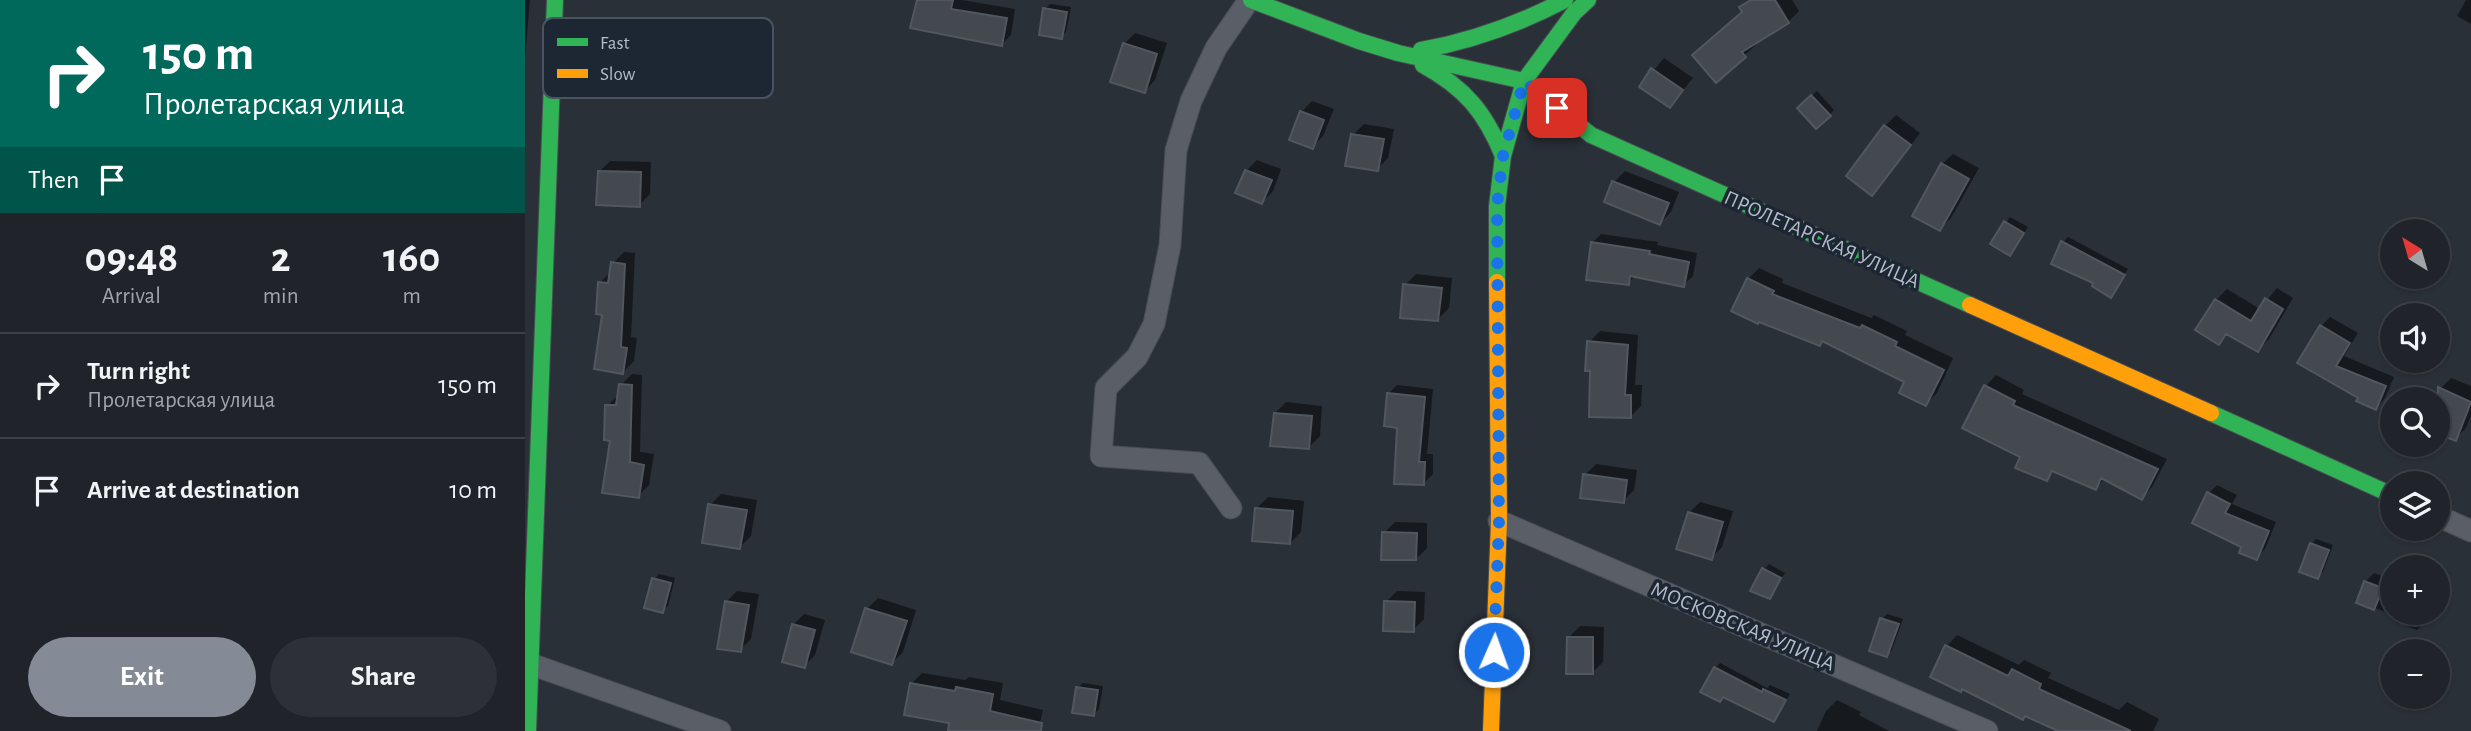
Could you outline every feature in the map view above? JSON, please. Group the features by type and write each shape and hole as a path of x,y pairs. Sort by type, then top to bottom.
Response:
{"street":[{"path":"554,18 555,0"},
{"path":"1231,508 1199,463 1101,456 1106,388 1137,357 1154,324 1170,244 1176,150 1191,101 1216,48 1250,0"},
{"name":"ПРОЛЕТАРСКАЯ УЛИЦА","path":"1250,0 1398,53 1446,61 1524,81 1591,135 2380,490"},
{"path":"1398,53 1462,43 1515,26 1565,0"},
{"path":"1491,731 1499,521 1497,206 1503,156 1524,81 1574,13 1588,0"},
{"path":"1398,53 1446,76 1472,98 1492,126 1503,156"},
{"path":"528,731 528,663 551,98"},
{"name":"МОСКОВСКАЯ УЛИЦА","path":"1499,521 1987,731"},
{"path":"2450,521 2471,531"},
{"path":"528,663 720,731"}],"building":[{"path":"917,0 953,0 951,9 1007,18 1002,46 910,28"},
{"path":"1751,0 1775,0 1789,23 1742,52 1746,57 1716,83 1692,55 1742,12 1739,7"},
{"path":"1043,8 1067,12 1062,39 1039,35"},
{"path":"1123,43 1157,54 1145,93 1110,82"},
{"path":"1651,68 1683,90 1670,108 1639,87"},
{"path":"1811,95 1831,116 1816,129 1797,108"},
{"path":"1300,111 1324,120 1313,149 1289,140"},
{"path":"1884,125 1911,145 1872,196 1846,176"},
{"path":"1351,134 1384,139 1378,171 1345,166"},
{"path":"1941,163 1969,179 1940,231 1912,216"},
{"path":"1245,170 1272,180 1262,204 1235,193"},
{"path":"598,171 641,172 640,207 596,205"},
{"path":"1612,181 1669,203 1660,225 1604,202"},
{"path":"2004,221 2024,233 2010,256 1990,244"},
{"path":"2061,241 2125,275 2111,298 2092,286 2093,283 2051,264"},
{"path":"1591,242 1650,251 1649,254 1689,262 1684,287 1630,276 1629,285 1586,280"},
{"path":"611,262 625,264 621,347 627,348 623,374 594,369 602,315 596,314 598,282 608,283"},
{"path":"1747,278 1774,291 1772,294 1860,328 1862,325 1897,342 1895,346 1944,370 1926,406 1899,393 1904,382 1822,341 1820,346 1759,322 1758,324 1731,311"},
{"path":"1403,284 1442,288 1438,321 1400,318"},
{"path":"2265,298 2283,309 2258,352 2226,334 2219,345 2195,330 2215,299 2251,321"},
{"path":"2320,325 2350,343 2336,366 2386,386 2380,387 2380,400 2376,410 2356,401 2358,398 2297,363"},
{"path":"1587,341 1628,345 1625,395 1631,395 1631,418 1589,417 1590,371 1585,371"},
{"path":"619,384 632,385 630,462 644,465 639,498 602,493 610,441 604,440 605,405 616,405"},
{"path":"1984,385 2015,401 2013,405 2158,469 2142,500 2101,478 2096,490 2052,471 2047,481 2015,468 2020,457 1962,428"},
{"path":"2450,392 2471,402 2456,441 2450,439"},
{"path":"1387,393 1425,397 1419,462 1425,462 1424,485 1394,484 1397,428 1384,426"},
{"path":"1274,413 1312,416 1309,449 1270,446"},
{"path":"1583,474 1627,480 1624,503 1580,498"},
{"path":"2207,492 2230,504 2225,513 2269,531 2257,560 2239,553 2241,547 2192,523"},
{"path":"708,504 747,510 740,549 702,543"},
{"path":"1255,508 1293,511 1290,544 1252,541"},
{"path":"1688,512 1723,522 1712,560 1676,549"},
{"path":"1382,532 1417,533 1416,560 1381,560"},
{"path":"2310,543 2329,550 2318,579 2299,572"},
{"path":"1762,568 1781,578 1770,599 1750,591"},
{"path":"652,578 671,583 663,613 644,608"},
{"path":"2364,581 2380,587 2380,595 2374,610 2356,603"},
{"path":"725,601 749,605 741,652 717,649"},
{"path":"1384,601 1415,602 1414,632 1383,631"},
{"path":"865,608 907,621 892,665 851,652"},
{"path":"1880,618 1899,624 1887,657 1869,651"},
{"path":"792,624 815,630 805,668 782,662"},
{"path":"1567,637 1593,637 1593,674 1566,674"},
{"path":"1945,645 2008,676 2012,669 2041,684 2039,689 2131,731 2058,731 2025,716 2023,720 1962,689 1961,692 1930,677"},
{"path":"1714,667 1762,692 1763,689 1786,700 1774,722 1723,697 1720,702 1700,692"},
{"path":"910,683 993,694 990,711 1042,723 1041,731 948,731 949,723 904,715"},
{"path":"1076,687 1098,690 1094,716 1072,713"}],"traffic: fast":[{"path":"554,18 555,0"},
{"path":"1251,0 1398,53 1524,81 1591,135 1970,305"},
{"path":"1421,50 1495,31 1565,0"},
{"path":"1497,282 1497,206 1503,156 1524,81 1574,13 1588,0"},
{"path":"1423,65 1451,83 1472,103 1489,126 1503,156"},
{"path":"528,731 551,98"},
{"path":"2211,413 2380,490"}],"traffic: slow":[{"path":"1491,731 1499,521 1497,282"},
{"path":"1970,305 2211,413"}],"route":[{"path":"1494,652 1499,521 1497,206 1503,156 1524,81 1557,108"}]}
